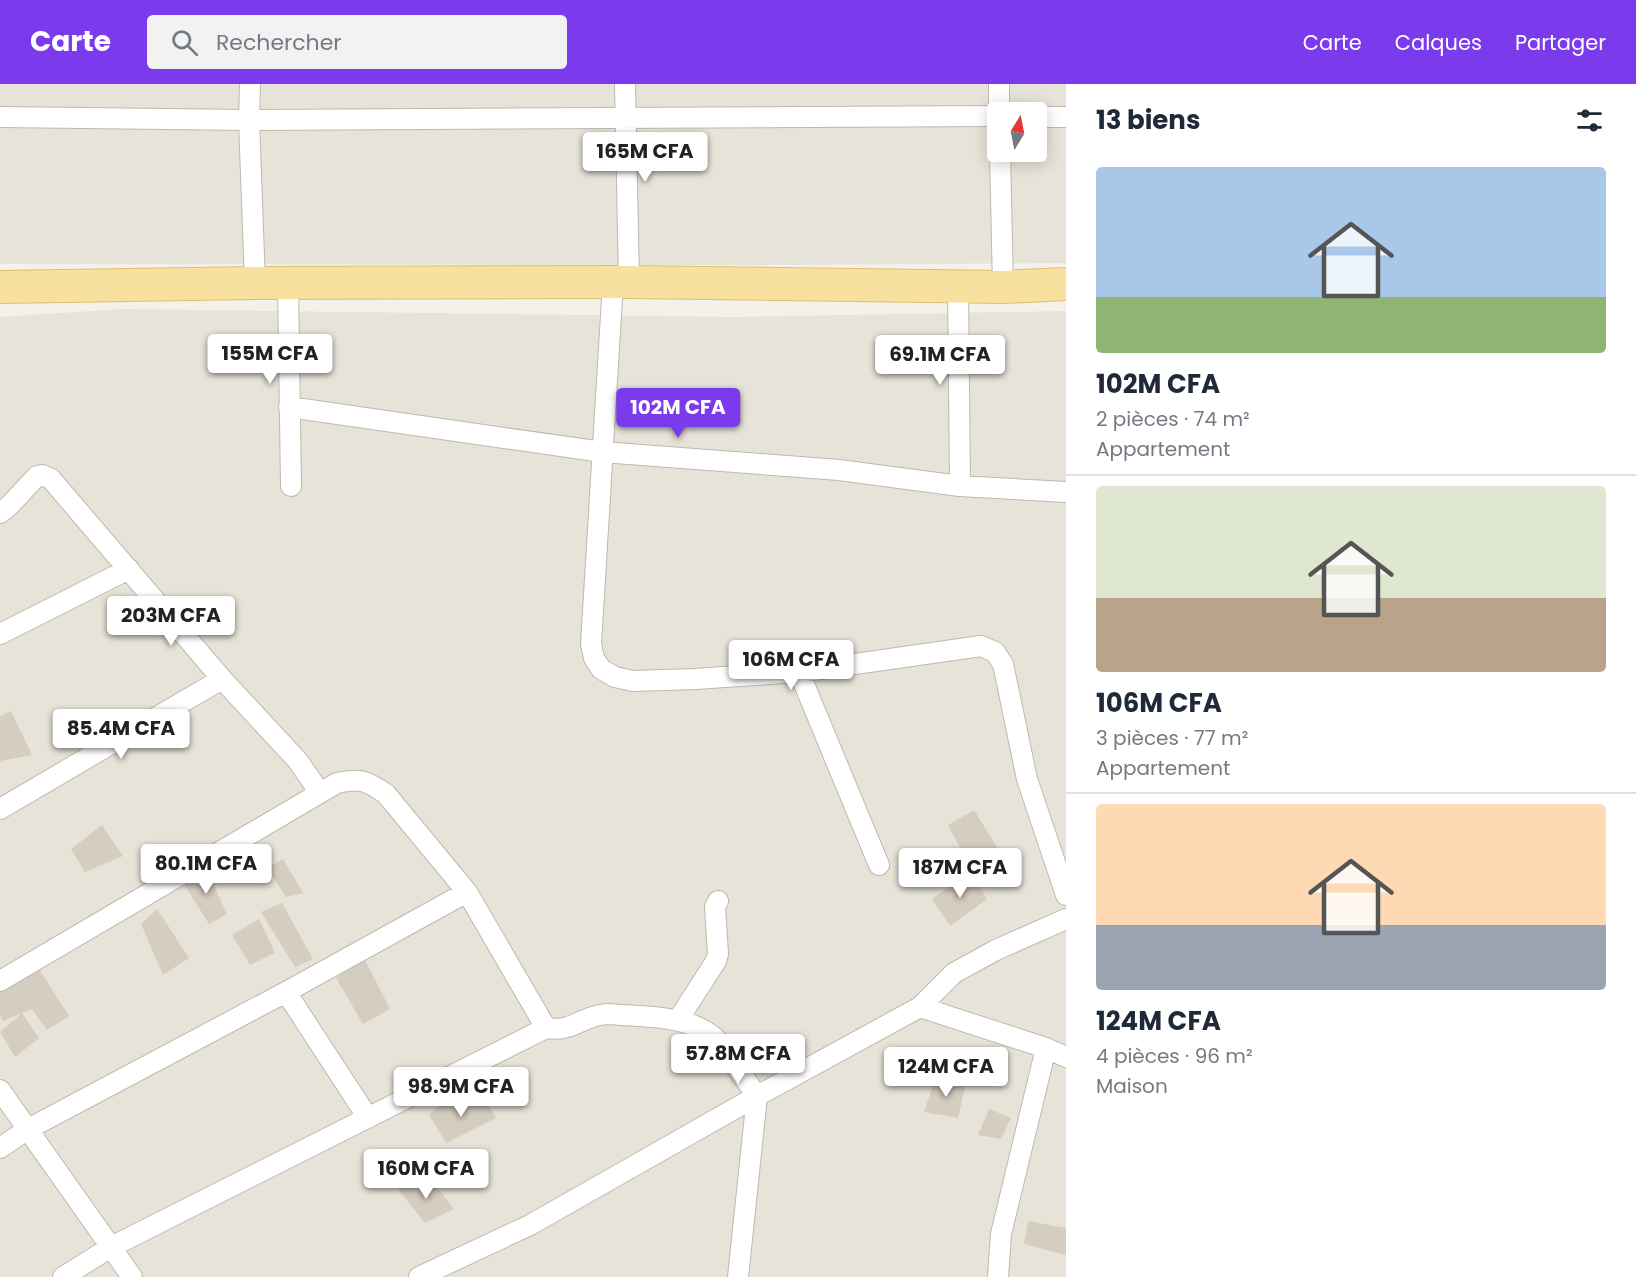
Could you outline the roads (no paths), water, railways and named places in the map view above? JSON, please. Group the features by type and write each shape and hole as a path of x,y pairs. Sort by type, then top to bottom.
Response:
{"main road":[{"path":"0,287 255,283 621,282 1003,287 1066,284"}],"street":[{"path":"250,84 249,120 255,283"},
{"path":"625,84 621,282 602,452 591,644 594,658 601,669 615,677 633,681 799,672 981,646 995,652 1003,664 1027,779 1066,895"},
{"path":"998,102 999,84"},
{"path":"0,117 249,120 987,114"},
{"path":"1047,117 1066,117"},
{"path":"1000,162 1003,287"},
{"path":"288,283 291,486"},
{"path":"958,286 960,486"},
{"path":"289,407 602,452 839,470 960,486 1066,492"},
{"path":"0,513 37,476 51,478 222,679 298,761 320,793"},
{"path":"0,634 129,569"},
{"path":"799,672 879,865"},
{"path":"0,809 222,679"},
{"path":"0,981 337,783 353,779 370,783 386,794 467,892 546,1028"},
{"path":"0,1148 28,1129 286,992 467,892"},
{"path":"678,1020 716,961 718,954 715,907 718,901"},
{"path":"419,1277 530,1225 757,1096 920,1007 954,974 996,950 1066,919"},
{"path":"286,992 368,1118"},
{"path":"920,1007 1046,1048 1066,1057"},
{"path":"63,1277 111,1247 546,1028 556,1030 567,1028 596,1014 678,1020 709,1032 757,1096 738,1277"},
{"path":"998,1277 1001,1234 1046,1048"},
{"path":"0,1090 132,1277"}]}
